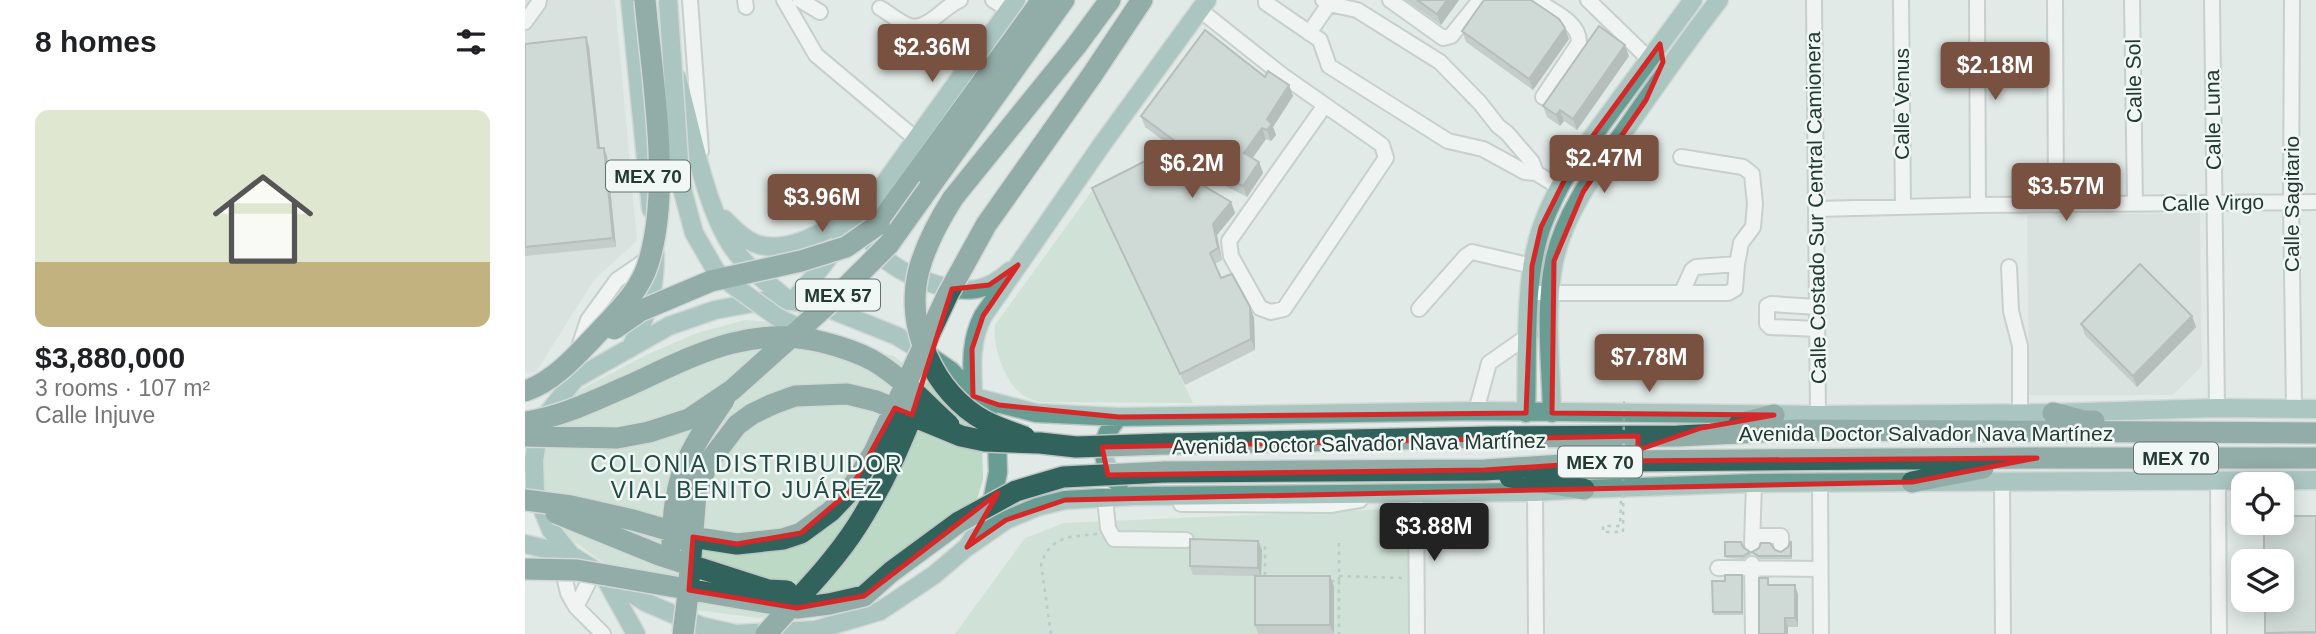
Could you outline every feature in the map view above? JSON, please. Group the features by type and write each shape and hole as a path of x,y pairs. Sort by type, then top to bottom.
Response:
{"highway":[{"path":"577,355 630,299 648,265 656,225 660,169 645,0"},
{"path":"525,390 537,387 640,311 711,281 801,261 846,247 1042,0"},
{"name":"MEX 57","path":"732,390 837,296 889,244 1064,0"},
{"path":"1040,443 985,421 953,396 926,356 917,317 918,272 937,223 953,198 1110,0"},
{"path":"525,500 571,506 716,542 737,544 783,539 801,533 831,511 862,473 949,294 986,225 1141,3"},
{"path":"767,634 835,556 857,526 882,481 905,434 930,365 949,294"},
{"path":"525,422 563,414 709,349 738,341 781,335 835,345 871,359 961,436"},
{"path":"525,436 617,438 649,432 689,419 732,390"},
{"path":"673,634 673,513 678,482 698,437 732,390"},
{"name":"Avenida Doctor Salvador Nava Martínez","path":"683,634 696,493 708,463 737,425 752,414 795,396 847,394 876,401 961,436 985,441 1076,447 1492,437 1678,436 1800,430 2316,432"},
{"path":"2053,413 2084,421 2222,421 2316,432"},
{"path":"1678,436 1701,428 1751,422 1774,415"},
{"path":"1912,482 2037,457"},
{"name":"Avenida Doctor Salvador Nava Martínez","path":"891,572 959,522 1016,491 1063,477 1164,472 1485,470 1622,461 2037,457 2316,458"},
{"path":"1485,470 1510,477 1584,489"},
{"path":"525,500 659,555 768,590 836,590 891,572"},
{"path":"525,569 577,570 797,608 864,596 891,572"}],"main road":[{"name":"MEX 70","path":"631,0 655,253 653,290 648,312 631,347"},
{"name":"MEX 70","path":"660,0 668,44 715,210 732,246 743,260 790,300"},
{"path":"669,0 679,160 683,192 694,233 716,271 730,283 777,317 835,345"},
{"path":"1526,412 1532,266 1541,227 1573,163 1693,0"},
{"path":"1552,412 1551,293 1554,261 1564,233 1584,192 1646,100 1719,0"},
{"path":"790,300 871,216 879,191 1013,5"},
{"path":"976,395 972,349 976,329 1103,143 1204,5"},
{"path":"1646,100 1648,90 1663,62 1654,52"},
{"path":"879,191 871,220 872,239 883,256 908,273 947,288 976,289 1002,278 1018,265"},
{"path":"715,210 739,234 756,244 785,246 871,216"},
{"path":"525,390 576,378 669,326 715,310 768,300 790,300 827,308 897,336 951,371 976,395 992,426 998,472 991,512 967,547"},
{"path":"565,553 551,530 535,491 534,460 540,423 576,378"},
{"name":"Avenida Doctor Salvador Nava Martínez","path":"976,395 999,405 1035,413 1119,417 1476,411 1818,415 2053,413 2217,408 2316,409"},
{"path":"1119,417 1109,427 1104,438 1103,452 1106,466 1118,484 1135,500"},
{"path":"845,634 934,575 967,547 1006,520 1037,507 1065,500 1535,492 1754,484 2316,480"},
{"path":"525,544 565,553 645,602 701,626 736,634 816,630 880,611"},
{"path":"600,573 636,634"}],"street":[{"path":"525,22 539,0"},
{"path":"690,0 702,170"},
{"path":"784,0 816,55 916,139"},
{"path":"800,0 820,12"},
{"path":"880,8 912,27 925,25 951,3 960,0"},
{"path":"993,0 1013,5"},
{"path":"1266,0 1319,40 1329,66 1448,141 1483,149 1525,172 1536,173 1559,187"},
{"path":"1390,0 1443,38 1451,36 1480,0"},
{"path":"1536,0 1575,27 1579,35 1579,43 1543,97"},
{"path":"1588,0 1654,52"},
{"name":"Calle Costado Sur Central Camionera","path":"1814,0 1818,415"},
{"name":"Calle Venus","path":"1901,0 1903,207"},
{"path":"1977,0 1978,205"},
{"path":"2055,0 2056,205"},
{"name":"Calle Sol","path":"2133,0 2135,204"},
{"name":"Calle Luna","path":"2212,0 2217,408"},
{"name":"Calle Sagitario","path":"2292,0 2294,408"},
{"path":"1309,33 1326,2 1357,10 1440,62 1507,133 1532,162 1536,173"},
{"path":"1204,5 1282,75 1325,105 1382,145 1386,158 1283,309 1271,312 1260,308 1231,256 1229,241 1325,105"},
{"path":"1483,149 1498,126"},
{"path":"1530,293 1732,292 1735,289 1741,243 1753,227 1755,204 1752,174 1744,167 1681,157"},
{"name":"Calle Virgo","path":"1816,209 2316,202"},
{"path":"1419,309 1472,252 1532,266"},
{"path":"576,378 579,347 588,320 617,280 655,253"},
{"path":"1682,292 1696,267 1737,264"},
{"path":"2009,267 2011,311 2020,346 2020,413"},
{"path":"1817,307 1767,306 1767,324 1770,327 1817,329"},
{"path":"1476,411 1489,363 1528,335"},
{"path":"2218,480 2219,634"},
{"path":"2002,481 2003,634"},
{"path":"1821,483 1821,634"},
{"path":"1754,484 1752,540 1781,536 1781,544"},
{"path":"1535,492 1536,634"},
{"path":"1409,493 1417,634"},
{"path":"1106,501 1108,528 1114,539 1186,540"},
{"path":"565,553 568,593 576,607 603,634"},
{"path":"1752,566 1753,634"},
{"path":"1719,568 1781,566 1821,569"},
{"path":"576,607 600,573"}],"path":[{"path":"1621,487 1620,526 1603,526 1603,532 1623,532 1624,401"},
{"path":"1051,634 1041,564 1045,554 1056,541 1066,537 1111,533"},
{"path":"1339,539 1339,634"},
{"path":"1252,543 1265,546 1265,578 1269,582"},
{"path":"1325,581 1339,578 1404,578"}],"highlighted area":[{"path":"1660,44 1663,62 1646,100 1583,192 1554,261 1552,413 1774,415 1701,428 1638,450 1638,436 1102,447 1108,475 1485,470 1623,461 2037,458 1912,482 1065,500 1006,520 967,547 998,493 864,596 797,608 689,590 693,537 737,544 801,533 849,492 895,408 912,415 952,289 989,285 1018,265 983,316 972,349 973,396 999,405 1119,417 1526,413 1532,266 1541,227 1573,163"}],"shaded area":[{"path":"525,0 615,0 637,241 594,280 536,372 525,373"},
{"path":"2200,213 2202,366 2173,395 2029,395 2027,215"}],"green space":[{"path":"1092,191 1193,403 1040,402 1020,393 1004,371 995,342 995,325"},
{"path":"745,320 804,325 835,345 894,356 950,401 982,441 983,479 973,513 929,555 812,614 759,618 696,610 598,559 568,537 546,502 542,469 549,417 576,392 646,355 697,333"},
{"path":"1410,508 1408,634 955,634 1025,538 1064,523"}],"building":[{"path":"1417,0 1447,0 1437,14"},
{"path":"1484,0 1531,0 1559,19 1565,28 1529,79 1462,31"},
{"path":"1599,26 1625,45 1573,119 1560,110 1556,115 1543,106"},
{"path":"1205,30 1265,77 1268,71 1289,85 1267,119 1272,124 1267,130 1262,128 1244,153 1259,162 1243,186 1180,154 1172,167 1231,202 1213,224 1218,248 1210,253 1221,278 1232,274 1250,307 1251,339 1180,374 1092,188 1179,144 1141,116"},
{"path":"586,37 598,148 604,148 613,238 525,247 525,44"},
{"path":"2140,264 2192,316 2133,376 2081,324"},
{"path":"2294,516 2316,516 2316,632 2265,633 2265,612 2294,612 2294,549 2264,549 2264,535 2294,535"},
{"path":"1190,539 1258,541 1258,568 1190,566"},
{"path":"1791,541 1791,556 1759,556 1752,552 1759,548 1761,543 1770,543 1775,550 1781,552"},
{"path":"1725,542 1741,542 1750,552 1743,556 1725,556"},
{"path":"1725,575 1742,575 1742,612 1713,612 1712,581 1725,581"},
{"path":"1255,576 1330,576 1330,625 1255,625"},
{"path":"1759,578 1768,578 1768,585 1795,585 1795,618 1785,618 1785,634 1759,634"}],"district":[{"name":"COLONIA DISTRIBUIDOR VIAL BENITO JUÁREZ","path":"747,477"}]}
